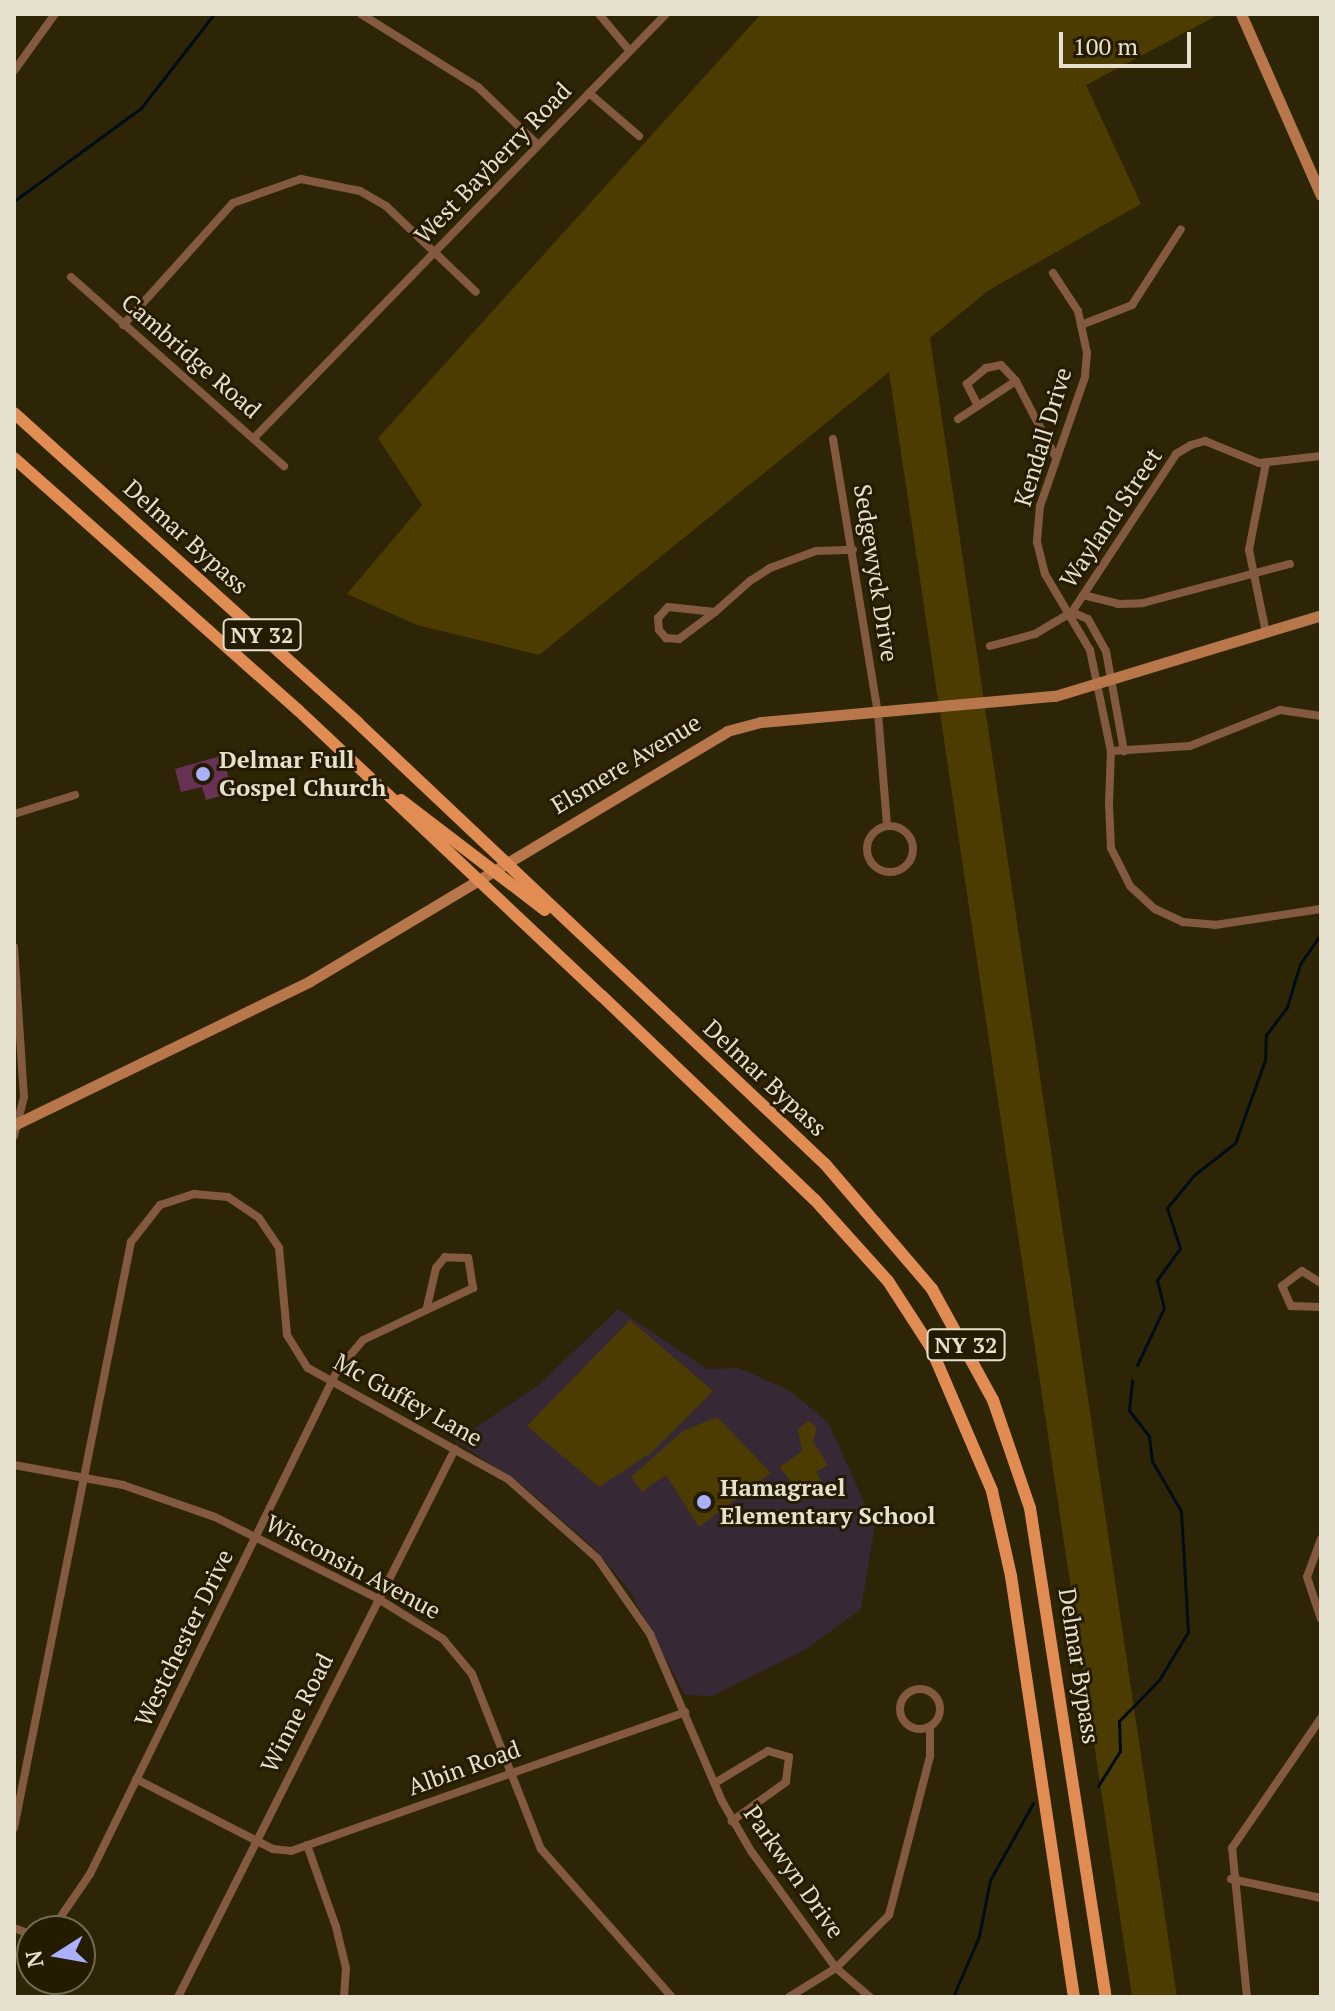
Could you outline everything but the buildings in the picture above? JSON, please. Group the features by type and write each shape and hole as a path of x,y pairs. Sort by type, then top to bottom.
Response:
{"main road":[{"path":"1241,14 1321,195"},
{"name":"Delmar Bypass","path":"14,413 506,862 890,1232 975,1361 1008,1437 1040,1558 1106,1997"},
{"name":"NY 32","path":"14,458 351,761 815,1200 888,1281 930,1346 985,1469 1003,1535 1074,1997"},
{"name":"Elsmere Avenue","path":"15,1128 310,981 727,731 878,713 1018,702 1114,681 1321,615"},
{"path":"351,761 641,991"}],"street":[{"path":"14,71 55,14"},
{"path":"361,14 478,87 537,144"},
{"path":"599,14 629,50"},
{"name":"West Bayberry Road","path":"254,438 666,14"},
{"path":"589,93 639,136"},
{"path":"123,325 216,217 279,182 318,178 360,191 386,206 476,292"},
{"path":"1081,325 1132,305 1181,229"},
{"name":"Kendall Drive","path":"1053,273 1081,325 1085,377 1055,456 1037,542 1045,574 1072,612 1099,685 1111,751 1111,848 1130,886 1155,909 1183,922 1215,925 1321,909"},
{"name":"Cambridge Road","path":"71,277 284,466"},
{"path":"978,406 967,384 986,368 1001,365 1016,381 1055,456"},
{"path":"958,419 1016,381"},
{"name":"Sedgewyck Drive","path":"833,439 878,713 887,826"},
{"name":"Wayland Street","path":"1072,612 1176,454 1205,441 1266,463 1321,456"},
{"path":"1266,463 1249,550 1252,577 1266,633"},
{"path":"715,612 668,607 658,618 659,630 666,638 679,639 715,612 750,581 792,557 853,550"},
{"path":"1083,595 1118,604 1143,603 1252,577 1290,564"},
{"path":"990,646 1035,634 1072,612"},
{"name":"Kendall Drive","path":"1072,612 1082,613 1099,636 1114,681 1124,751"},
{"path":"1111,751 1190,746 1280,710 1321,716"},
{"path":"14,814 75,795"},
{"path":"887,826 902,829 912,841 909,864 896,872 881,871 867,854 869,839 887,826"},
{"path":"14,947 24,1097 15,1128"},
{"name":"Mc Guffey Lane","path":"82,1477 131,1242 146,1216 176,1198 228,1197 245,1204 272,1233 282,1260 284,1322 292,1348 331,1383 455,1449 542,1506 597,1558 650,1634 685,1712"},
{"name":"Westchester Drive","path":"66,1915 331,1383 363,1340 427,1307 473,1288 468,1258 445,1257 436,1268 427,1307"},
{"path":"1321,1283 1302,1271 1282,1286 1291,1306 1321,1307"},
{"name":"Winne Road","path":"178,1997 455,1449"},
{"name":"Wisconsin Avenue","path":"14,1465 82,1477 177,1502 256,1538 424,1624 461,1657 528,1827 554,1868 672,1997"},
{"path":"14,1828 82,1477"},
{"path":"1321,1539 1307,1577 1321,1619"},
{"path":"789,1997 836,1968 889,1915 930,1756 930,1728 939,1710 933,1694 909,1691 901,1702 904,1721 930,1728"},
{"name":"Albin Road","path":"136,1779 281,1852 685,1712"},
{"name":"Parkwyn Drive","path":"685,1712 732,1821 836,1968 870,1997"},
{"path":"1247,1997 1231,1879 1237,1834 1321,1718"},
{"path":"715,1783 768,1751 789,1757 786,1782 732,1821"},
{"path":"307,1845 336,1927 346,1968 344,1997"},
{"path":"1231,1879 1321,1898"}],"shaded area":[{"path":"761,14 1216,16 1086,85 1141,204 989,290 930,338 1177,1997 1132,1997 889,372 539,655 417,625 347,594 422,505 378,438"},
{"name":"Hamagrael Elementary School","path":"618,1309 707,1369 739,1368 790,1391 828,1422 875,1526 861,1609 805,1650 712,1696 685,1695 629,1590 594,1548 523,1486 456,1441 540,1384"},
{"path":"630,1320 713,1391 651,1453 599,1487 527,1426"},
{"path":"717,1417 771,1473 699,1527 666,1475 642,1492 631,1477 683,1431"},
{"path":"808,1421 817,1427 813,1442 828,1465 816,1472 825,1486 804,1500 780,1467 802,1451 798,1429"}],"waterway":[{"path":"14,201 141,108 214,14"},
{"path":"1137,1365 1164,1308 1157,1280 1180,1248 1167,1208 1194,1175 1235,1143 1265,1060 1266,1035 1287,1007 1300,964 1321,934"},
{"path":"1098,1786 1120,1751 1119,1721 1159,1680 1188,1632 1181,1511 1152,1461 1149,1436 1129,1410 1132,1380"},
{"path":"953,1997 979,1936 990,1880 1033,1803"}],"place":[{"name":"Delmar Full Gospel Church","path":"203,774"},
{"name":"Hamagrael Elementary School","path":"704,1502"}]}
